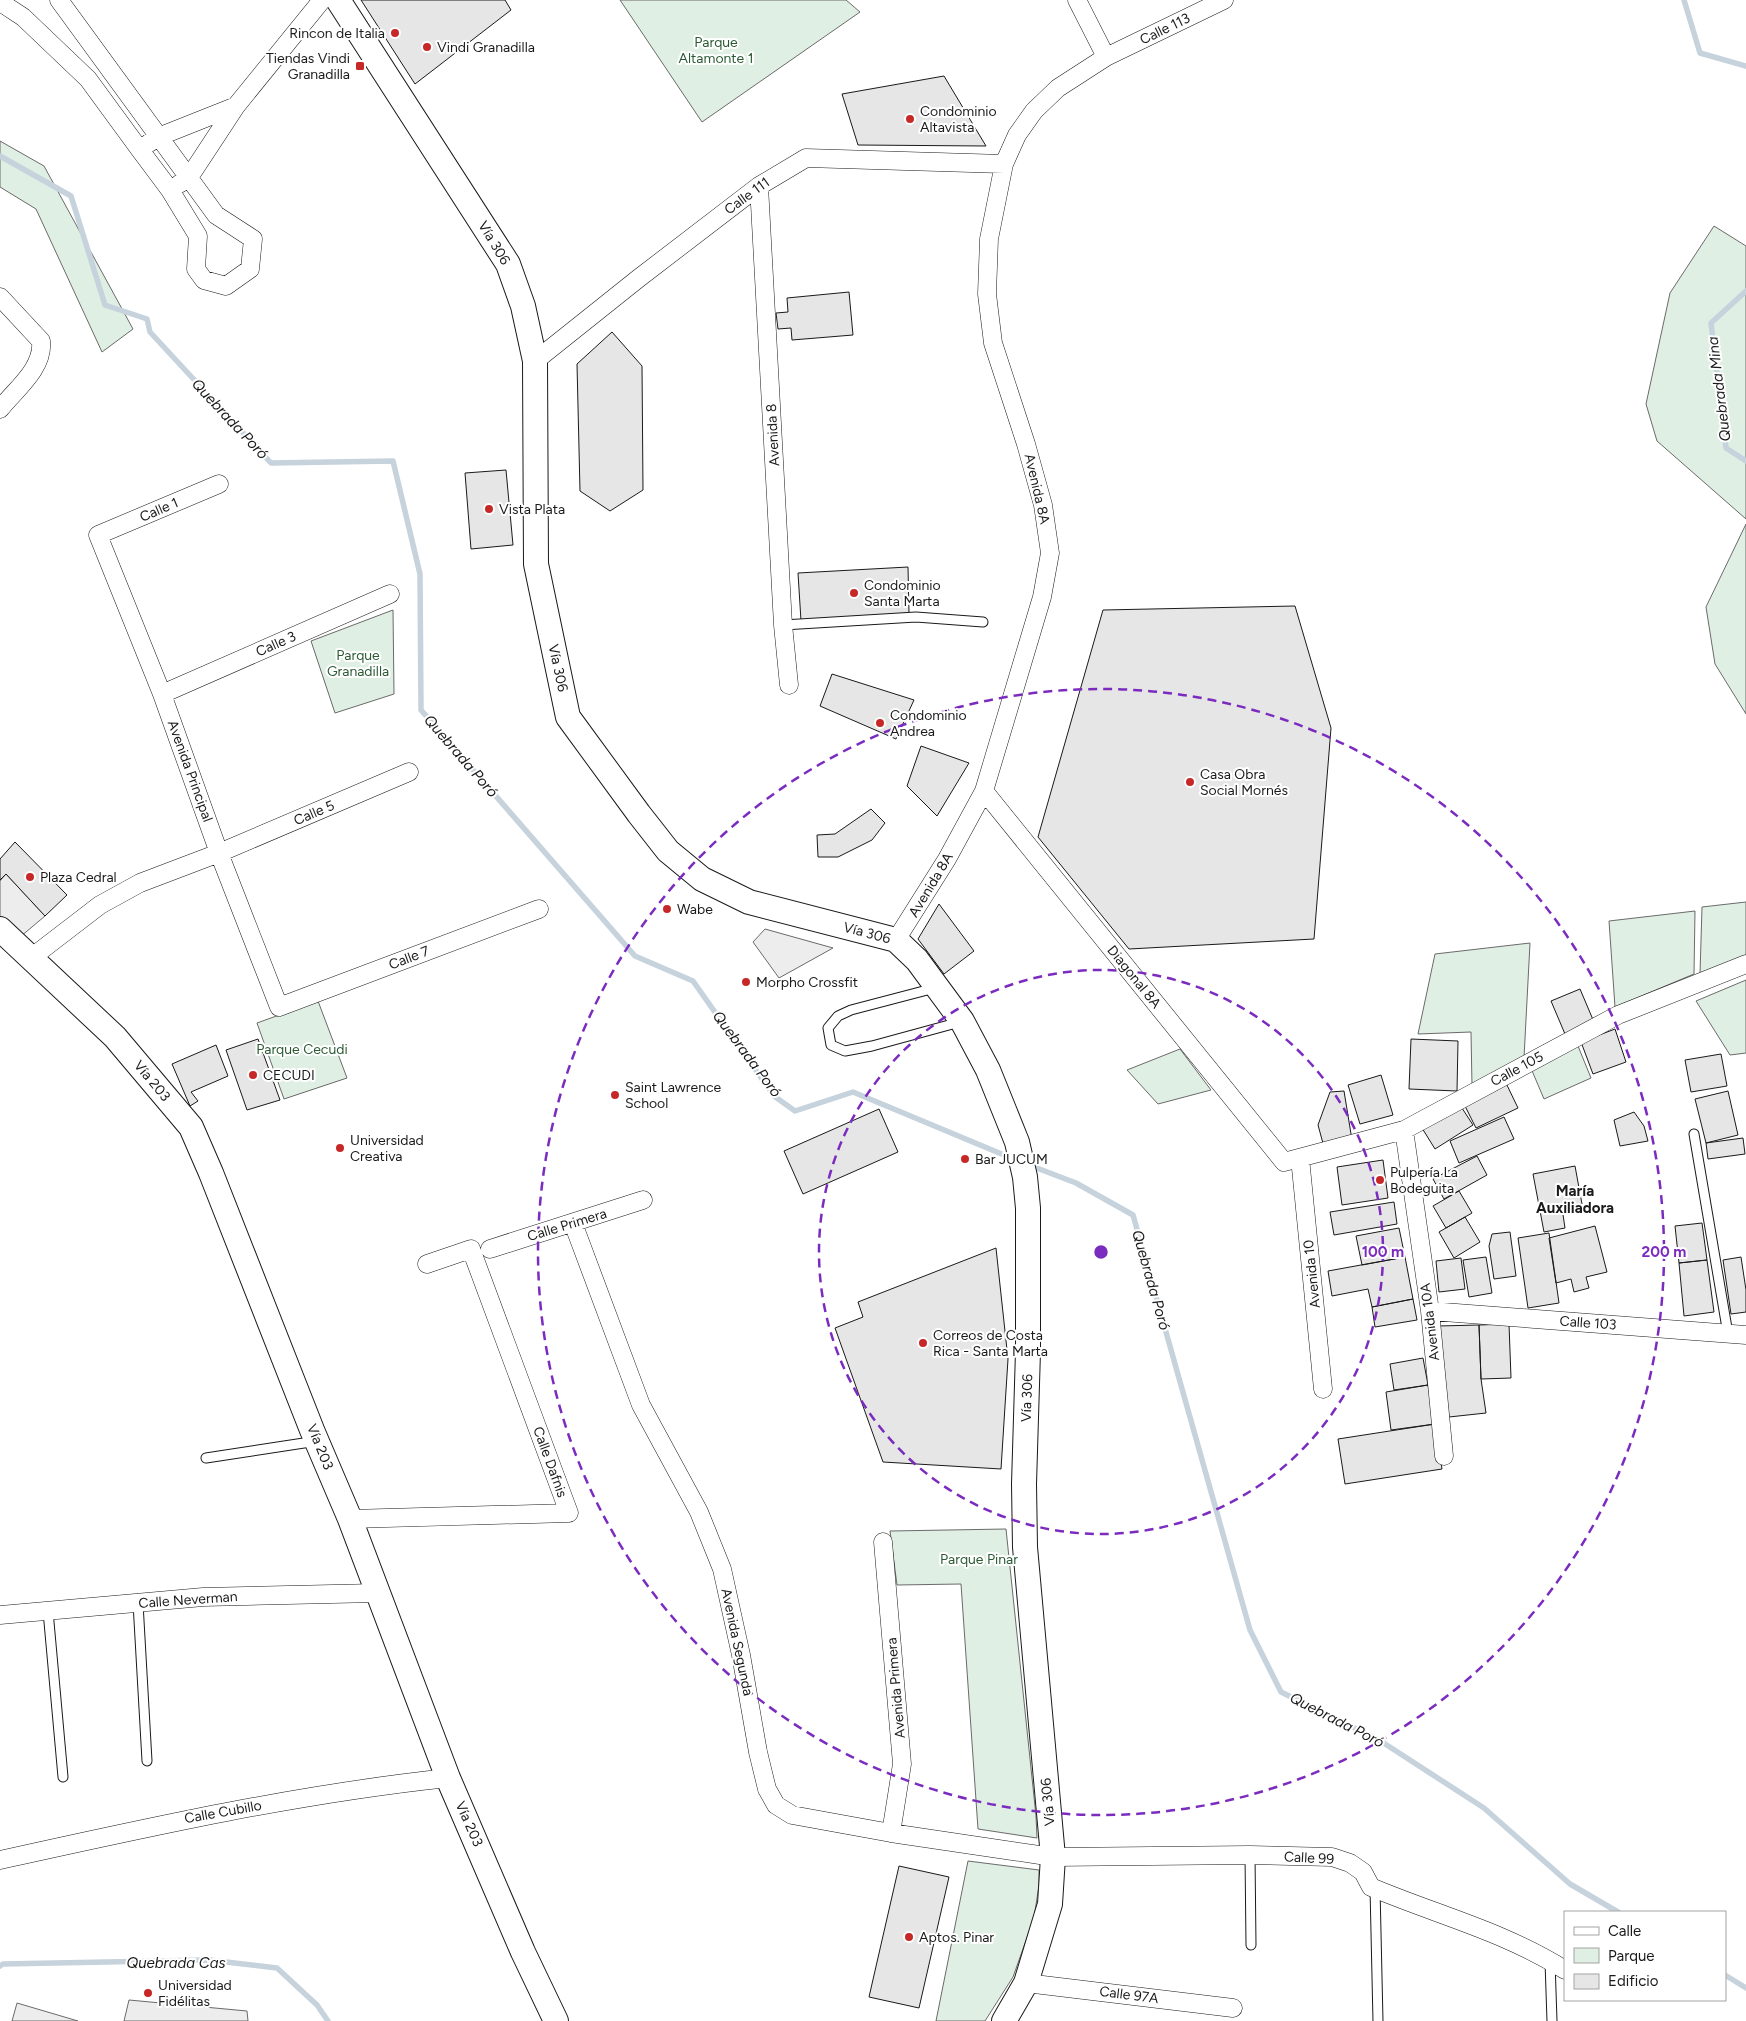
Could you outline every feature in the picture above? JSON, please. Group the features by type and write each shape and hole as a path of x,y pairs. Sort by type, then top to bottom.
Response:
{"street":[{"path":"0,2 23,16 88,79 170,190 198,236 196,269 204,280 226,286 250,269 253,239 216,215 59,0"},
{"path":"170,190 188,179 236,106 322,0"},
{"name":"Vía 306","path":"338,0 508,264 523,306 535,361 536,564 568,717 668,851 702,880 749,902 896,940 917,960 962,1021 988,1070 1018,1142 1025,1177 1028,1208 1028,1351 1024,1484 1025,1547 1053,1857 1050,1904 1026,1983 1004,2021"},
{"path":"1077,0 1106,57"},
{"name":"Calle 113","path":"1106,57 1224,0"},
{"path":"71,62 92,44"},
{"name":"Avenida 8A","path":"896,940 947,859 984,792 1042,597 1050,554 1043,505 1026,444 993,343 987,294 989,239 1004,164 1017,135 1034,111 1058,88 1106,57"},
{"path":"140,150 158,137 236,106"},
{"name":"Calle 111","path":"535,361 759,186 806,158 1004,164"},
{"name":"Avenida 8","path":"759,186 783,625 788,685"},
{"path":"0,297 40,341 42,350 38,364 0,409"},
{"name":"Calle 1","path":"98,535 219,484"},
{"name":"Avenida Principal","path":"98,535 162,694 219,853 278,1008"},
{"name":"Calle 3","path":"162,694 390,594"},
{"name":"Calle 5","path":"31,958 100,905 140,883 219,853 409,772"},
{"name":"Diagonal 8A","path":"984,792 1292,1160"},
{"name":"Calle 7","path":"278,1008 540,909"},
{"name":"Vía 203","path":"0,929 115,1037 191,1128 211,1173 317,1441 350,1519 448,1778 523,1952 556,2021"},
{"name":"Calle 105","path":"1292,1160 1404,1130 1618,1015 1746,964"},
{"name":"Avenida 10A","path":"1404,1130 1430,1311 1444,1456"},
{"name":"Avenida 10","path":"1292,1160 1323,1389"},
{"name":"Calle Primera","path":"490,1248 643,1200"},
{"name":"Avenida Segunda","path":"573,1223 641,1404 699,1512 722,1569 741,1655 758,1752 768,1789 776,1805 792,1815 891,1833 1053,1857"},
{"name":"Calle Dafnis","path":"350,1519 569,1513 471,1249 427,1264"},
{"name":"Calle 103","path":"1430,1311 1746,1336"},
{"name":"Avenida Primera","path":"883,1542 902,1764 891,1833"},
{"name":"Calle Neverman","path":"0,1615 203,1597 377,1592"},
{"name":"Calle Cubillo","path":"0,1860 194,1818 340,1791 448,1778"},
{"name":"Calle 99","path":"1053,1857 1332,1857 1350,1863 1363,1872 1371,1886 1375,1888 1491,1931 1558,1965"},
{"name":"Calle 97A","path":"1026,1983 1233,2008"}],"lane":[{"path":"783,625 916,617 983,622"},
{"path":"938,987 851,1010 838,1016 828,1028 832,1045 845,1051 872,1046 962,1021"},
{"path":"1694,1134 1728,1334"},
{"path":"206,1458 317,1441"},
{"path":"138,1603 147,1761"},
{"path":"48,1611 63,1777"},
{"path":"1250,1856 1252,1945"},
{"path":"1375,1888 1378,2021"},
{"path":"1552,2021 1558,1965"}],"green space":[{"name":"Parque Altamonte 1","path":"620,0 846,0 860,12 702,122"},
{"path":"0,141 44,166 133,329 102,352 36,209 0,187"},
{"path":"1714,226 1746,246 1746,519 1657,441 1646,404 1670,293"},
{"path":"1746,524 1746,714 1715,664 1706,607"},
{"name":"Parque Granadilla","path":"393,610 394,694 335,713 311,641"},
{"path":"1746,902 1746,955 1700,974 1702,907"},
{"path":"1695,911 1694,974 1615,1007 1609,921"},
{"path":"1530,943 1524,1058 1472,1086 1471,1032 1418,1034 1435,954"},
{"path":"1746,980 1746,1053 1730,1055 1696,1001"},
{"name":"Parque Cecudi","path":"318,1001 347,1078 284,1099 257,1023"},
{"path":"1578,1046 1591,1078 1544,1099 1530,1066"},
{"path":"1180,1049 1211,1090 1158,1104 1127,1070"},
{"name":"Parque Pinar","path":"1006,1529 1037,1838 978,1829 961,1584 897,1585 890,1531"},
{"path":"968,1861 1039,1870 1039,1885 1034,1918 1013,1977 985,2021 936,2021"}],"shaded area":[{"path":"6,874 45,916 20,937 0,917 0,881"},
{"path":"765,929 833,948 779,978 753,942"},
{"path":"129,2000 247,2011 248,2021 124,2021"},
{"path":"17,2003 78,2021 12,2021"}],"building":[{"name":"Vindi Granadilla","path":"361,0 505,0 511,10 415,84"},
{"name":"Condominio Altavista","path":"944,76 986,146 858,145 842,94"},
{"path":"849,292 853,335 792,340 791,328 778,329 776,313 788,312 787,298"},
{"path":"612,332 642,366 643,490 610,511 580,491 577,364"},
{"name":"Vista Plata","path":"506,470 513,545 471,549 465,473"},
{"name":"Condominio Santa Marta","path":"908,567 909,613 801,621 798,573"},
{"name":"Casa Obra Social Mornés","path":"1295,606 1331,728 1314,939 1129,949 1038,837 1103,610"},
{"name":"Condominio Andrea","path":"832,674 914,700 896,739 820,706"},
{"path":"921,746 969,763 937,816 907,786"},
{"path":"871,809 885,823 872,840 838,857 818,857 817,835 835,834"},
{"name":"Plaza Cedral","path":"15,842 67,895 45,916 6,874 0,880 0,859"},
{"path":"939,904 974,951 944,974 918,939"},
{"path":"1580,989 1594,1022 1565,1034 1551,1001"},
{"path":"1615,1029 1626,1062 1593,1074 1581,1042"},
{"name":"CECUDI","path":"258,1039 280,1100 247,1110 226,1050"},
{"path":"1411,1039 1458,1041 1457,1091 1409,1089"},
{"name":"CECUDI","path":"216,1045 228,1076 191,1092 198,1101 190,1106 172,1064"},
{"path":"1721,1054 1727,1086 1691,1092 1685,1060"},
{"path":"1381,1075 1393,1115 1360,1124 1348,1085"},
{"path":"1505,1081 1518,1108 1476,1128 1463,1102"},
{"path":"1344,1091 1352,1140 1324,1147 1318,1125 1330,1092"},
{"path":"1728,1091 1738,1135 1706,1143 1695,1099"},
{"path":"1460,1105 1473,1125 1435,1149 1422,1128"},
{"path":"879,1109 898,1152 803,1194 784,1151"},
{"path":"1634,1112 1644,1126 1648,1141 1620,1146 1614,1120"},
{"path":"1504,1117 1514,1139 1459,1163 1450,1141"},
{"path":"1743,1138 1745,1154 1708,1159 1706,1143"},
{"path":"1477,1156 1487,1175 1444,1199 1433,1179"},
{"path":"1383,1160 1388,1198 1342,1205 1337,1167"},
{"path":"1575,1166 1582,1204 1562,1208 1565,1228 1544,1232 1533,1174"},
{"path":"1459,1191 1472,1213 1446,1228 1433,1206"},
{"path":"1394,1202 1397,1224 1334,1235 1330,1212"},
{"path":"1465,1217 1480,1242 1454,1258 1439,1232"},
{"path":"1702,1223 1707,1260 1679,1263 1675,1226"},
{"path":"1595,1226 1607,1272 1586,1277 1589,1288 1574,1292 1571,1279 1556,1283 1549,1238"},
{"path":"1399,1228 1405,1257 1362,1265 1356,1236"},
{"path":"1510,1232 1516,1276 1494,1279 1489,1246 1492,1234"},
{"path":"1549,1233 1559,1303 1528,1308 1518,1238"},
{"name":"Correos de Costa Rica - Santa Marta","path":"996,1248 1008,1359 1001,1469 883,1462 835,1328 863,1317 858,1302"},
{"path":"1405,1257 1413,1299 1372,1307 1368,1289 1332,1296 1328,1271"},
{"path":"1486,1257 1492,1293 1469,1297 1463,1260"},
{"path":"1741,1257 1746,1290 1746,1312 1731,1314 1723,1260"},
{"path":"1461,1258 1465,1289 1439,1292 1436,1261"},
{"path":"1707,1260 1714,1312 1684,1316 1679,1263"},
{"path":"1413,1299 1417,1320 1375,1327 1372,1307"},
{"path":"1509,1324 1511,1378 1481,1379 1479,1325"},
{"path":"1479,1325 1481,1379 1486,1413 1449,1417 1438,1326"},
{"path":"1423,1358 1428,1385 1394,1390 1390,1364"},
{"path":"1428,1385 1435,1424 1391,1430 1386,1392"},
{"path":"1435,1424 1442,1469 1345,1484 1338,1439"},
{"name":"Aptos. Pinar","path":"899,1866 949,1877 919,2008 869,1997"}],"waterway":[{"name":"Quebrada Mina","path":"1684,0 1700,53 1746,66"},
{"name":"Quebrada Poró","path":"0,156 71,196 105,305 147,319 150,332 271,463 393,461 420,574 421,710 635,956 693,981 774,1096 795,1111 853,1092 1016,1160"},
{"name":"Quebrada Mina","path":"1746,291 1711,323 1726,448 1746,461"},
{"name":"Quebrada Poró","path":"1029,1165 1076,1183 1133,1215 1250,1630 1281,1692 1379,1740 1484,1808 1570,1884 1616,1911"},
{"name":"Quebrada Cas","path":"0,1966 3,1964 209,1960 277,1968 317,2005 328,2021"},
{"name":"Quebrada Poró","path":"1726,1976 1746,1988"}],"place":[{"name":"Rincon de Italia","path":"395,33"},
{"name":"Vindi Granadilla","path":"427,47"},
{"name":"Tiendas Vindi Granadilla","path":"360,66"},
{"name":"Condominio Altavista","path":"910,119"},
{"name":"Vista Plata","path":"489,509"},
{"name":"Condominio Santa Marta","path":"854,593"},
{"name":"Condominio Andrea","path":"880,723"},
{"name":"Casa Obra Social Mornés","path":"1190,782"},
{"name":"Plaza Cedral","path":"30,877"},
{"name":"Wabe","path":"667,909"},
{"name":"Morpho Crossfit","path":"746,982"},
{"name":"CECUDI","path":"253,1075"},
{"name":"Saint Lawrence School","path":"615,1095"},
{"name":"Universidad Creativa","path":"340,1148"},
{"name":"Bar JUCUM","path":"965,1159"},
{"name":"Pulpería La Bodeguita","path":"1380,1180"},
{"name":"Correos de Costa Rica - Santa Marta","path":"923,1343"},
{"name":"Aptos. Pinar","path":"909,1937"},
{"name":"Universidad Fidélitas","path":"148,1993"}],"district":[{"name":"María Auxiliadora","path":"1575,1200"}]}
